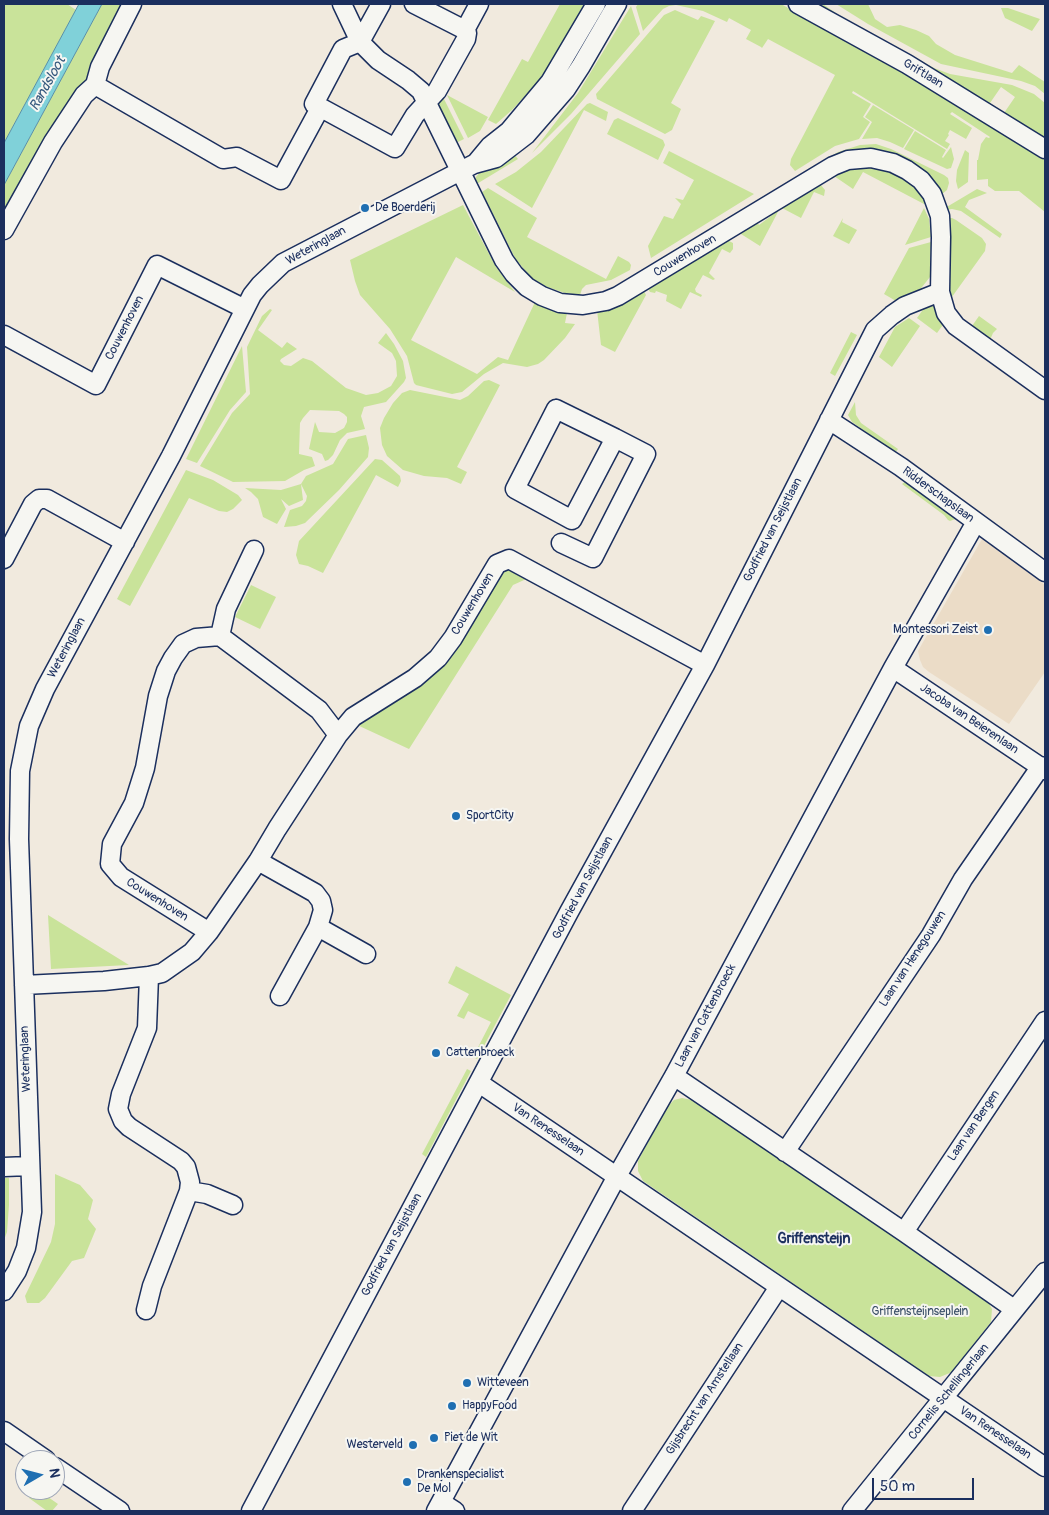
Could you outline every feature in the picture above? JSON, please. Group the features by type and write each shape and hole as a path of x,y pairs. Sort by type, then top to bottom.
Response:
{"street":[{"path":"4,230 53,142 84,95 95,85 100,67 132,4"},
{"name":"Couwenhoven","path":"342,4 360,42 378,60 421,91 468,168 504,260 527,287 542,296 560,303 583,305 606,301 618,296 833,166 858,158 893,162 921,180 932,194 940,216 942,237 940,292"},
{"path":"381,4 360,42 343,49 314,104 395,148 415,115 438,91 466,39 467,32 465,30 479,4"},
{"path":"414,4 465,30"},
{"name":"Weteringlaan","path":"468,168 490,146 509,131 550,82 596,4"},
{"name":"Weteringlaan","path":"4,1291 17,1271 26,1248 32,1212 19,839 12,770 45,689 171,456 252,295 260,285 283,263 468,168 496,158 526,135 566,89 617,4"},
{"name":"Griftlaan","path":"798,4 907,64 1045,149"},
{"path":"95,85 222,159 237,158 281,180 320,108"},
{"name":"Couwenhoven","path":"4,335 96,385 157,265 246,309"},
{"path":"940,292 946,313 956,326 1045,390"},
{"name":"Godfried van Seijstlaan","path":"251,1511 569,912 705,665 875,330 905,306 940,292"},
{"path":"560,543 593,558 646,454 615,438 556,409 515,489 572,520 615,438"},
{"name":"Ridderschapslaan","path":"829,420 900,468 1045,572"},
{"path":"4,558 33,504 39,500 47,499 125,542"},
{"name":"Laan van Cattenbroeck","path":"444,1508 617,1176 674,1076 893,668 976,522"},
{"path":"254,550 226,608 220,636 319,710 338,735"},
{"name":"Couwenhoven","path":"24,984 104,981 148,976 162,973 192,952 210,932 258,861 338,735 353,717 416,678 438,658 453,638 497,564 509,559 705,665"},
{"name":"Couwenhoven","path":"210,932 121,877 110,864 112,844 134,803 145,768 158,696 166,671 183,644 196,638 220,636"},
{"name":"Jacoba van Beierenlaan","path":"893,668 1043,768"},
{"name":"Laan van Henegouwen","path":"785,1152 931,935 963,880 1043,768"},
{"path":"258,861 315,893 321,901 323,910 318,927 280,996"},
{"path":"318,927 366,954"},
{"path":"146,1310 152,1286 189,1190 190,1182 186,1167 181,1161 129,1128 123,1121 118,1108 120,1094 147,1028 148,976"},
{"name":"Laan van Bergen","path":"904,1232 1045,1020"},
{"path":"674,1076 1014,1309"},
{"name":"Van Renesselaan","path":"479,1083 617,1176"},
{"path":"4,1167 30,1166"},
{"path":"617,1176 944,1399"},
{"path":"189,1190 207,1194 233,1205"},
{"name":"Cornelis Schellingerlaan","path":"852,1511 1045,1272"},
{"name":"Gijsbrecht van Amstellaan","path":"632,1511 779,1287"},
{"name":"Van Renesselaan","path":"944,1399 1045,1467"},
{"path":"4,1431 32,1450"},
{"path":"65,1474 120,1511"}],"shaded area":[{"name":"Montessori Zeist","path":"982,539 1045,585 1045,672 1009,724 929,672 923,667 918,651"}],"green space":[{"path":"4,4 67,4 76,10 4,143"},
{"path":"102,4 121,4 77,99 4,219 4,185"},
{"path":"560,4 584,4 549,66 536,84 496,124 488,120 522,59 528,62"},
{"path":"638,4 781,4 886,62 1045,157 1045,212 1019,191 995,191 988,186 988,179 977,180 977,160 981,144 986,137 990,137 952,112 950,114 972,128 966,139 950,130 945,141 950,144 947,149 853,91 852,93 871,104 863,117 870,122 859,139 835,146 795,171 790,165 791,159 835,75 768,39 762,48 746,39 751,30 729,18 727,22 703,11 676,5 669,6 663,9 643,31 636,7"},
{"path":"813,4 823,4 840,16 934,68 950,74 1012,85 1034,94 1045,103 1045,139","holes":["1001,87 1015,97 1004,113 990,103"]},
{"path":"836,4 868,4 875,19 887,27 900,25 916,30 929,36 936,44 955,55 1012,73 1019,65 1045,82 1045,94 1035,86 1021,81 941,64"},
{"path":"631,6 640,34 571,114 532,153 578,93"},
{"path":"1001,8 1008,8 1040,19 1032,31 1005,18"},
{"path":"675,10 698,20 701,16 715,21 671,103 681,109 672,130 665,134 597,99 596,94 664,15"},
{"path":"442,95 464,139 454,144 437,105"},
{"path":"447,95 488,117 480,131 468,138"},
{"path":"590,103 608,112 606,121 584,110 532,208 495,184 516,172 541,152"},
{"path":"873,105 914,130 903,148 877,138 862,139 872,122 865,117"},
{"path":"618,118 663,140 665,145 658,160 607,134 614,120"},
{"path":"915,131 946,150 943,158 951,147 954,159 951,168 947,169 904,149"},
{"path":"876,144 891,149 944,175 948,178 949,183 947,190 941,195 906,161 810,173 809,169 838,152 860,145"},
{"path":"965,150 969,153 968,182 958,189 956,181 957,170"},
{"path":"669,151 754,194 651,258 648,246 664,216 673,219 681,204 675,198 683,200 694,180 663,163"},
{"path":"512,152 518,159 475,185 476,177 480,172"},
{"path":"874,165 909,179 928,202 924,204 863,172 853,189 834,176 834,174 844,168"},
{"path":"820,184 825,190 824,196 814,192 801,218 782,208"},
{"path":"488,188 537,218 527,237 606,279 618,256 629,262 631,265 630,270 611,280 586,285 580,295 565,293 547,287 533,279 516,260 482,192"},
{"path":"977,189 987,193 969,200 965,207 1002,234 1000,238 961,211 946,210 945,208"},
{"path":"463,205 496,267 515,292 456,257 411,340 477,374 498,357 508,360 535,302 553,310 567,313 565,323 575,324 565,338 538,364 527,367 503,363 484,374 462,392 452,394 414,383 407,356 390,329 360,295 350,260"},
{"path":"924,208 929,219 931,237 905,245"},
{"path":"779,210 760,246 741,234 756,220 759,225"},
{"path":"843,218 842,222 857,230 849,244 833,236"},
{"path":"948,218 956,220 982,238 986,244 985,251 949,301 947,280"},
{"path":"727,240 733,243 733,249 730,253 722,249 709,273 715,279 713,280 703,275 695,289 696,292 702,295 701,297 690,292 681,309 666,301 667,295 656,291 655,293 650,292 647,287"},
{"path":"931,242 930,277 918,292 896,301 884,294 909,248"},
{"path":"643,289 646,295 615,352 601,345 597,310"},
{"path":"927,304 935,306 945,322 937,333 917,318"},
{"path":"270,309 272,310 258,330 282,348 287,342 297,349 281,359 280,361 284,365 291,366 303,358 312,361 346,388 366,395 378,393 391,386 397,376 396,361 392,353 378,343 386,333 403,361 406,378 386,402 364,407 361,416 365,429 347,433 340,440 333,455 328,460 325,461 322,454 309,449 315,422 319,432 335,433 344,428 347,417 339,411 310,410 300,423 299,454 312,457 315,466 285,481 233,482 200,466 232,413 250,394 247,347 262,316"},
{"path":"979,316 997,329 990,340 972,326"},
{"path":"909,318 920,326 892,367 879,357 895,327"},
{"path":"851,332 857,335 835,376 830,373"},
{"path":"242,346 246,392 230,410 197,463 186,459"},
{"path":"489,380 500,385 457,467 467,472 461,484 447,478 424,476 403,470 387,456 382,445 380,428 393,403 402,393 410,390 460,400 468,396 484,381"},
{"path":"855,402 856,415 861,423 898,449 895,453 852,422 848,415"},
{"path":"366,435 369,448 368,457 339,490 305,523 284,527 290,510 302,506 306,501 307,496 301,484 306,476 333,464 348,439"},
{"path":"375,459 382,460 400,476 401,481 398,487 376,475 323,573 299,564 296,555 299,541"},
{"path":"186,470 213,480 238,495 242,500 227,512 219,511 189,498 130,606 117,599"},
{"path":"906,481 958,518 948,520 902,484"},
{"path":"301,484 303,500 289,506 281,499 286,509 277,524 263,517 258,499 245,488 281,490"},
{"path":"504,566 533,576 513,585 409,749 355,724 404,692"},
{"path":"251,585 276,597 260,629 235,617"},
{"path":"48,915 129,965 51,969"},
{"path":"456,966 511,995 477,1059 473,1057 491,1022 468,1011 464,1019 457,1016 469,994 448,983"},
{"path":"467,1069 471,1071 426,1157 422,1154"},
{"name":"Griffensteijnseplein","path":"682,1098 692,1100 987,1300 992,1309 991,1322 952,1372 940,1377 929,1376 643,1181 638,1171 638,1161 667,1107 674,1100"},
{"path":"55,1174 80,1185 93,1200 88,1219 96,1229 84,1258 72,1261 45,1298 39,1303 27,1303 25,1296 51,1242 55,1224"},
{"path":"4,1178 9,1178 9,1205 7,1232 4,1240"},
{"path":"32,1500 52,1500 58,1504 52,1511 47,1511"}],"water":[{"name":"Randsloot","path":"79,4 102,4 4,185 4,143"}],"place":[{"name":"De Boerderij","path":"365,208"},
{"name":"Montessori Zeist","path":"988,630"},
{"name":"SportCity","path":"456,816"},
{"name":"Cattenbroeck","path":"436,1053"},
{"name":"Witteveen","path":"467,1383"},
{"name":"HappyFood","path":"452,1406"},
{"name":"Piet de Wit","path":"434,1438"},
{"name":"Westerveld","path":"413,1445"},
{"name":"Drankenspecialist De Mol","path":"407,1482"}],"district":[{"name":"Griffensteijn","path":"814,1239"}]}
